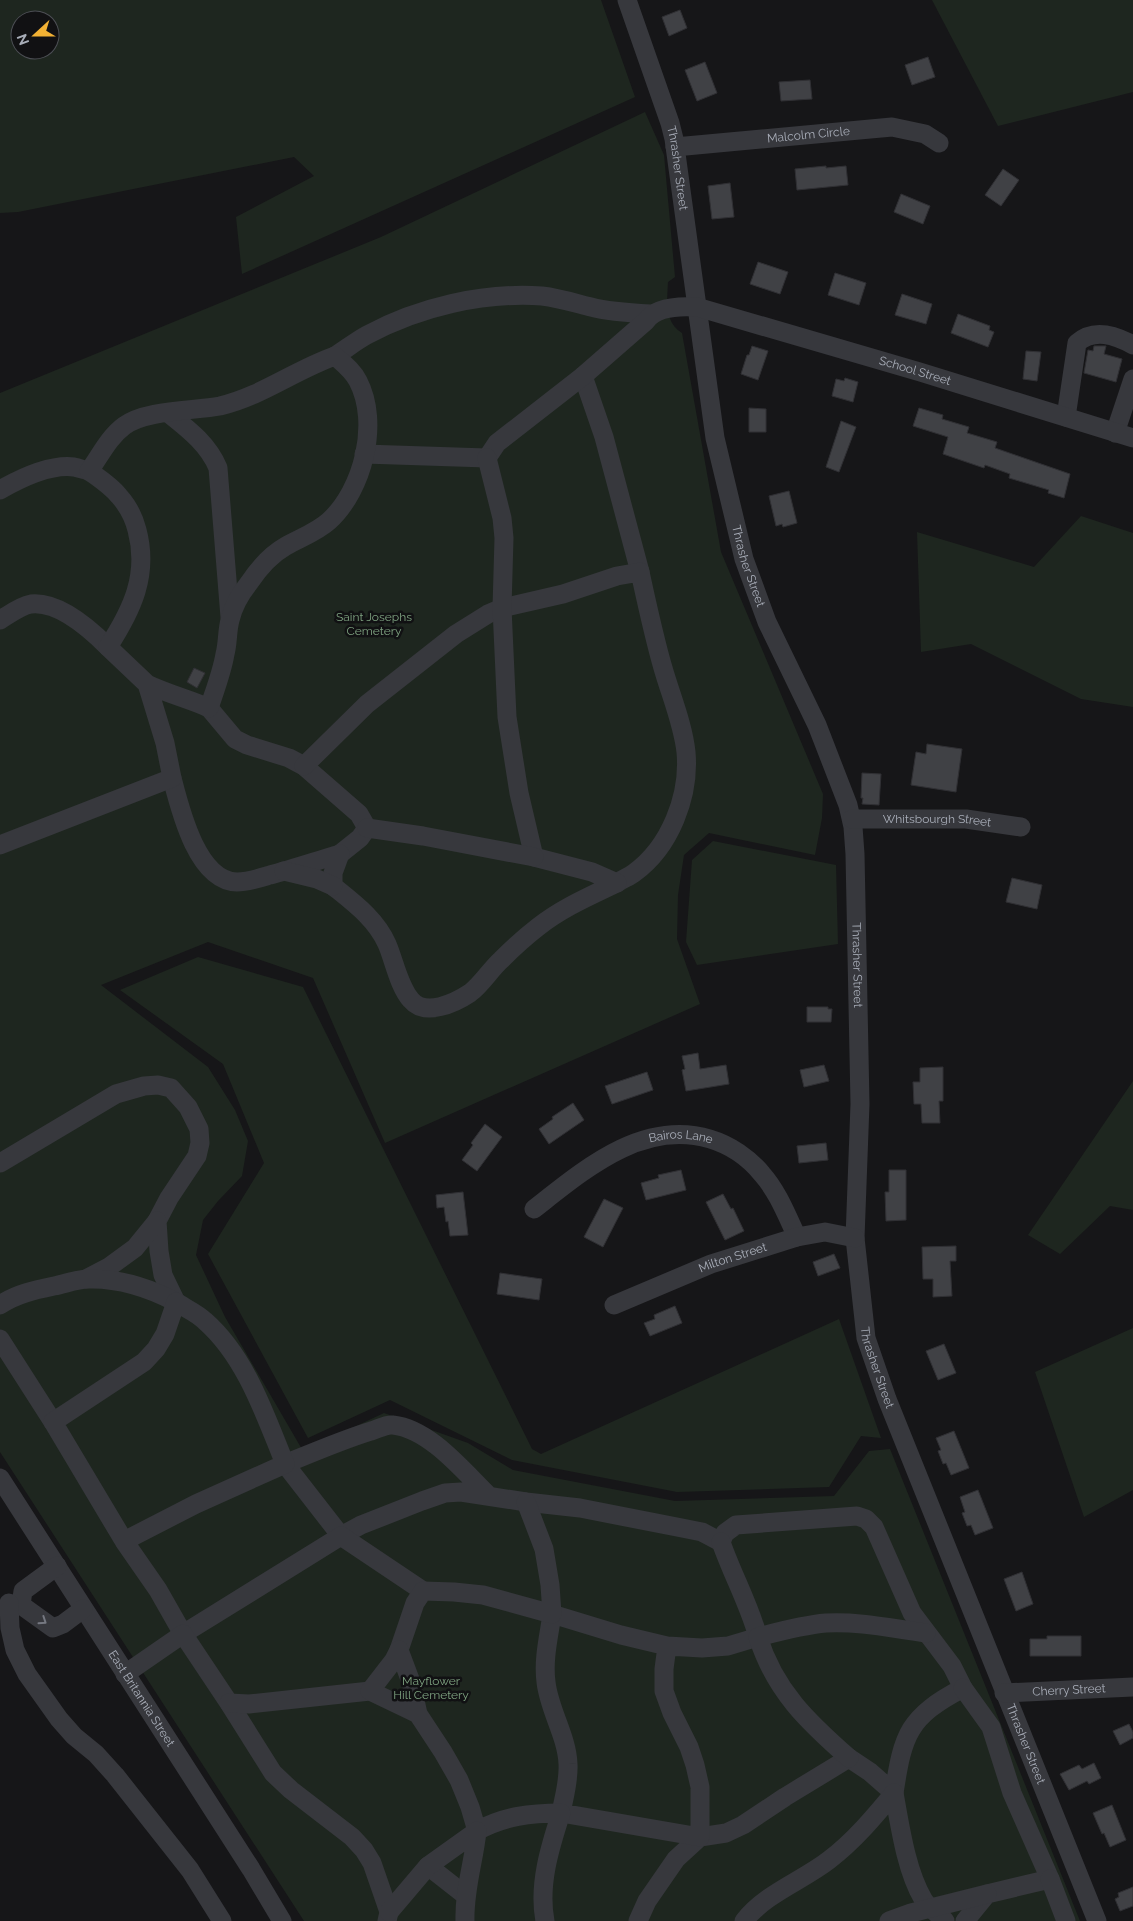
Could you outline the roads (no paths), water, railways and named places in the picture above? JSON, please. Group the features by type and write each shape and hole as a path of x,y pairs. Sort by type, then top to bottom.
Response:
{"street":[{"name":"Thrasher Street","path":"627,0 670,123 675,147 715,438 744,559 767,622 817,724 852,819 855,854 860,1104 855,1238 863,1322 872,1358 1004,1694 1097,1921"},
{"name":"Malcolm Circle","path":"675,147 892,127 925,134 940,143"},
{"path":"89,471 113,436 124,425 148,416 220,406 249,397 278,384 312,365 335,356 366,336 411,316 438,308 493,297 544,296 592,307 651,314 646,321 583,376 497,443 487,458 503,524 502,608 508,717 518,786 534,858"},
{"name":"School Street","path":"651,314 680,306 697,307 920,372 1124,435"},
{"path":"1066,417 1077,342 1084,337 1094,334 1106,334 1133,345"},
{"path":"230,618 241,594 258,569 285,546 326,524 336,514 357,480 368,435 366,402 358,380 335,356"},
{"path":"284,871 317,879 333,886 354,902 378,929 411,1000 420,1006 431,1008 445,1005 469,993 484,980 500,960 554,915 634,873 649,859 664,838 675,818 682,797 686,775 686,754 604,437 583,376"},
{"path":"1124,435 1133,379"},
{"path":"168,413 198,438 214,458 218,468 230,618 225,654 209,708"},
{"path":"364,454 487,458"},
{"path":"0,490 12,483 42,472 60,467 75,467 89,471 107,484 130,511 142,551 139,583 120,629 108,647"},
{"path":"304,766 367,704 456,634 488,614 502,608 554,596 617,576 640,572"},
{"path":"0,620 31,604 54,608 75,619 90,630 147,684 209,708 235,739 247,745 289,758 304,766 359,814 367,828"},
{"path":"147,684 163,736 180,808 202,860 211,870 224,879 237,882 255,880 340,854 360,838 367,828"},
{"path":"0,845 172,778"},
{"name":"Whitsbourgh Street","path":"852,819 966,819 1021,827"},
{"path":"367,828 423,836 534,858 592,872 617,883"},
{"path":"333,886 333,873 340,854"},
{"path":"0,1163 116,1094 144,1086 158,1085 171,1088 188,1107 198,1129 200,1143 197,1156 169,1198 157,1222 135,1248 108,1267 86,1279 38,1289 12,1297 0,1304"},
{"name":"Bairos Lane","path":"534,1209 575,1177 617,1151 648,1137 682,1133 714,1140 730,1147 747,1158 770,1184 797,1237"},
{"path":"53,1422 144,1362 156,1349 165,1334 176,1302 163,1275 157,1222"},
{"name":"Milton Street","path":"614,1305 711,1264 797,1237 825,1232 855,1238"},
{"path":"86,1279 129,1284 154,1291 205,1320 231,1350 248,1379 285,1464 341,1536 422,1591 483,1595 621,1635 667,1646 702,1648 728,1646 798,1627 828,1623 886,1628 926,1634"},
{"path":"0,1339 53,1422 124,1541 158,1590 183,1634 273,1773 291,1790 352,1837 364,1850 372,1864 388,1916"},
{"path":"124,1541 196,1504 285,1464 334,1443 390,1424 402,1426 439,1448 489,1496"},
{"name":"East Britannia Street","path":"0,1478 251,1869 282,1921"},
{"path":"125,1674 183,1634 341,1536 383,1516 445,1493 461,1492 580,1508 702,1532 721,1542"},
{"path":"526,1502 538,1532 548,1566 552,1614 546,1656 546,1681 549,1701 568,1763 566,1789 550,1848 544,1884 545,1921"},
{"path":"894,1794 870,1772 849,1758 803,1714 782,1690 764,1655 752,1616 728,1563 721,1542 725,1532 736,1525 857,1516 866,1519 874,1527 912,1613 952,1666 963,1688 991,1727 1012,1793 1066,1921"},
{"path":"10,1599 57,1566"},
{"path":"370,1691 394,1660 415,1603 422,1591"},
{"path":"10,1599 53,1628 63,1624 83,1609"},
{"path":"10,1599 10,1628 15,1650 27,1674 64,1725 115,1775 190,1870 222,1921"},
{"path":"638,1921 647,1901 676,1859 700,1837 700,1787 695,1766 689,1747 672,1713 664,1691 667,1646"},
{"path":"399,1650 418,1714 459,1780 477,1831 466,1895 465,1921"},
{"name":"Cherry Street","path":"1004,1694 1133,1687"},
{"path":"945,1921 923,1899 904,1848 894,1794 900,1755 908,1735 920,1718 931,1707 963,1688"},
{"path":"229,1703 249,1704 370,1691 418,1714"},
{"path":"388,1916 428,1866 489,1824 535,1813 561,1813 700,1837 726,1833 743,1826 785,1797 849,1758"},
{"path":"744,1921 775,1894 828,1862 850,1844 894,1794"},
{"path":"428,1866 466,1895"},
{"path":"889,1921 930,1908 1050,1880"},
{"path":"965,1921 986,1894"}],"park label":[{"name":"Saint Josephs Cemetery","path":"374,624"},
{"name":"Mayflower Hill Cemetery","path":"431,1688"}]}
